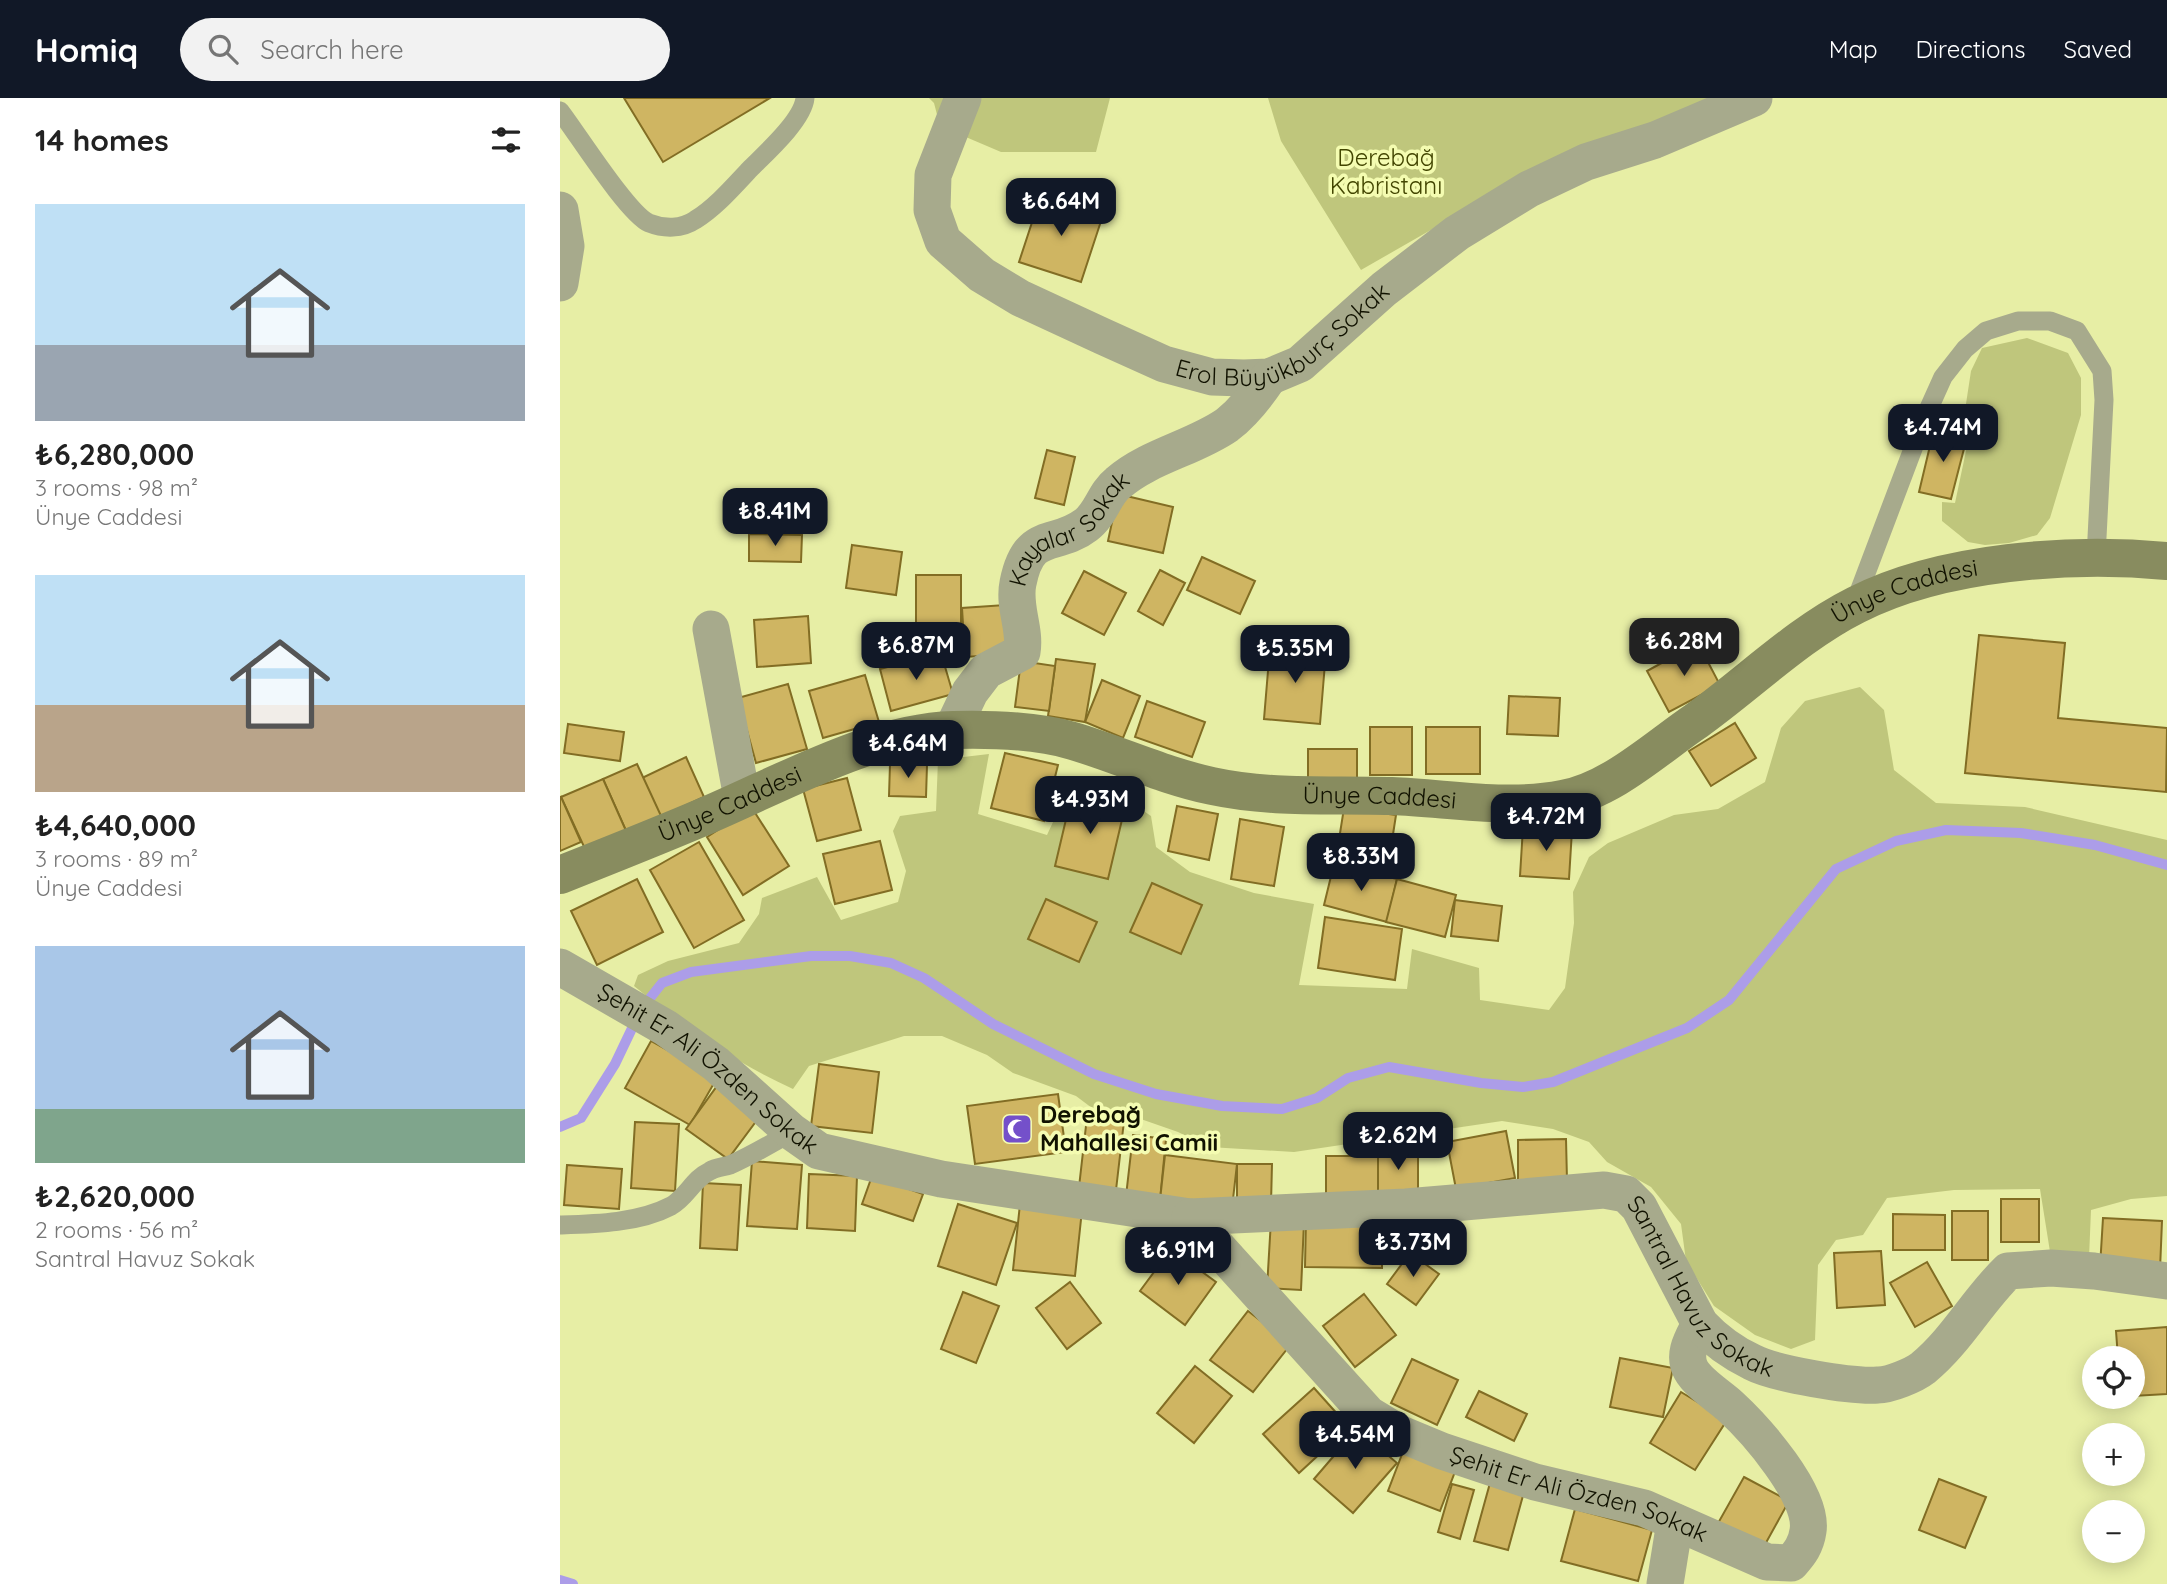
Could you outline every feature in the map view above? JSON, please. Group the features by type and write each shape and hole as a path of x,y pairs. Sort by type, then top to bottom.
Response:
{"main road":[{"name":"Ünye Caddesi","path":"560,875 742,798 905,735 952,730 1022,732 1069,740 1152,769 1212,786 1265,794 1527,802 1566,799 1631,767 1814,632 1854,606 1909,582 1957,572 2095,557 2167,561"}],"street":[{"name":"Erol Büyükburç Sokak","path":"963,98 933,175 932,210 943,241 982,275 1020,298 1164,364 1212,377 1269,377 1300,364 1315,354 1384,289 1457,233 1529,189 1586,162 1655,140 1754,98"},
{"path":"560,210 566,246 560,283"},
{"name":"Kayalar Sokak","path":"952,730 970,692 986,671 1022,652 1024,639 1016,602 1018,583 1032,548 1048,539 1085,526 1100,510 1117,483 1134,472 1226,426 1251,405 1269,377"},
{"path":"711,629 742,798"},
{"name":"Şehit Er Ali Özden Sokak","path":"560,967 686,1042 746,1089 792,1132 820,1151 942,1179 1190,1217 1368,1414 1401,1434 1442,1451 1535,1482 1644,1508 1767,1562 1791,1563 1803,1549 1809,1528 1805,1507 1776,1455 1746,1421 1691,1370 1687,1352 1700,1324"},
{"name":"Santral Havuz Sokak","path":"1190,1217 1406,1207 1604,1190 1626,1194 1639,1207 1700,1324 1710,1335 1753,1363 1833,1383 1880,1386 1921,1370 1971,1317 1989,1289 2007,1271 2051,1268 2167,1281"},
{"path":"1665,1584 1675,1522"}],"lane":[{"path":"560,111 627,203 647,223 673,228 695,220 746,173 786,131 804,104 804,98"},
{"path":"1854,606 1925,417 1943,377 1965,349 1986,331 2018,321 2050,321 2077,331 2102,370 2104,400 2095,557"},
{"path":"560,1226 594,1224 648,1214 671,1206 686,1194 696,1178 713,1169 729,1165 792,1132"}],"green space":[{"path":"929,98 1110,98 1096,152 1001,152 940,126 934,103"},
{"name":"Derebağ Kabristanı","path":"1268,98 1736,98 1443,223 1361,270 1281,141"},
{"path":"2027,338 2068,353 2081,378 2081,415 2050,518 2037,535 2009,543 1985,545 1968,542 1942,521 1942,502 1955,503 1970,432 1962,430 1971,371 1982,348"},
{"path":"1860,687 1884,710 1894,770 1936,803 2025,807 2167,840 2167,1196 2131,1199 2091,1210 2089,1258 2051,1258 2040,1189 1954,1190 1887,1198 1863,1235 1836,1240 1818,1265 1815,1340 1791,1349 1755,1335 1714,1306 1686,1261 1681,1224 1651,1187 1607,1162 1589,1142 1553,1129 1502,1121 1294,1152 1209,1147 1178,1132 1135,1117 1092,1108 1076,1096 1013,1073 987,1055 942,1036 904,1036 809,1066 793,1089 710,1043 634,986 638,975 668,961 739,943 759,914 762,898 817,877 841,920 898,902 906,871 893,831 900,816 936,811 938,760 989,754 978,814 1047,835 1072,781 1135,805 1151,816 1156,847 1190,872 1254,893 1314,904 1299,985 1407,989 1412,949 1479,968 1480,1000 1549,1010 1565,988 1574,923 1573,892 1589,857 1608,843 1674,815 1718,809 1765,782 1781,728 1805,701"}],"building":[{"path":"624,98 770,98 663,162"},
{"path":"1041,195 1103,215 1081,282 1019,262"},
{"path":"1934,429 1967,437 1951,499 1919,492"},
{"path":"1047,450 1075,457 1064,505 1035,498"},
{"path":"1118,494 1173,507 1163,553 1108,541"},
{"path":"749,534 802,535 801,562 749,561"},
{"path":"852,545 902,552 896,595 846,588"},
{"path":"1202,557 1255,581 1240,614 1187,590"},
{"path":"1160,570 1185,583 1163,625 1138,611"},
{"path":"1084,571 1126,593 1104,635 1062,613"},
{"path":"916,575 961,575 961,624 916,624"},
{"path":"1005,605 1009,654 965,657 962,608"},
{"path":"808,616 811,663 757,667 754,620"},
{"path":"1979,635 2065,643 2058,718 2167,728 2166,792 1965,773"},
{"path":"1698,643 1720,685 1669,712 1647,671"},
{"path":"1270,647 1326,651 1320,724 1264,719"},
{"path":"941,653 953,694 891,711 880,669"},
{"path":"1056,659 1095,664 1085,722 1048,716"},
{"path":"1021,661 1055,666 1049,711 1015,707"},
{"path":"865,675 879,722 823,738 809,691"},
{"path":"1102,680 1140,696 1123,738 1085,722"},
{"path":"788,684 807,749 756,763 738,698"},
{"path":"1509,696 1560,698 1558,736 1507,734"},
{"path":"1147,701 1205,722 1192,757 1135,737"},
{"path":"1735,723 1756,758 1711,786 1689,751"},
{"path":"568,724 624,732 620,761 564,753"},
{"path":"1370,727 1412,727 1412,775 1370,775"},
{"path":"1426,727 1480,727 1480,774 1426,774"},
{"path":"1308,749 1357,749 1357,780 1308,780"},
{"path":"1005,753 1058,765 1044,821 991,808"},
{"path":"686,757 704,797 661,817 642,778"},
{"path":"637,764 662,818 627,833 603,779"},
{"path":"890,764 927,765 926,797 889,796"},
{"path":"847,778 861,830 817,841 803,789"},
{"path":"603,779 627,833 586,851 561,797"},
{"path":"1072,794 1125,807 1108,879 1055,866"},
{"path":"560,798 581,842 560,851"},
{"path":"1177,806 1218,814 1209,860 1168,851"},
{"path":"752,808 789,866 743,895 707,837"},
{"path":"1344,808 1396,815 1389,860 1337,852"},
{"path":"1240,819 1284,827 1274,886 1231,879"},
{"path":"1523,827 1572,830 1569,879 1520,876"},
{"path":"880,841 892,890 835,904 823,854"},
{"path":"699,842 744,920 694,948 650,870"},
{"path":"1334,864 1397,879 1387,922 1324,905"},
{"path":"637,879 663,932 597,965 571,911"},
{"path":"1397,879 1456,895 1445,937 1386,922"},
{"path":"1152,883 1202,905 1181,954 1130,932"},
{"path":"1046,899 1097,922 1079,962 1028,939"},
{"path":"1455,900 1502,906 1498,941 1451,936"},
{"path":"1325,917 1402,929 1395,980 1318,968"},
{"path":"651,1041 717,1078 690,1125 625,1088"},
{"path":"819,1064 879,1072 872,1133 811,1126"},
{"path":"717,1086 760,1116 728,1159 686,1129"},
{"name":"Derebağ Mahallesi Camii","path":"1058,1094 1066,1152 975,1164 967,1106"},
{"path":"1087,1117 1124,1121 1116,1190 1079,1187"},
{"path":"635,1122 679,1124 675,1191 631,1188"},
{"path":"1506,1131 1515,1178 1456,1189 1447,1142"},
{"path":"1133,1135 1166,1139 1160,1200 1126,1196"},
{"path":"1566,1139 1567,1180 1518,1180 1518,1140"},
{"path":"1378,1148 1418,1148 1418,1195 1378,1195"},
{"path":"1165,1155 1237,1164 1232,1208 1160,1200"},
{"path":"1326,1156 1378,1156 1378,1195 1326,1195"},
{"path":"752,1161 802,1165 797,1229 747,1226"},
{"path":"1237,1164 1272,1164 1271,1204 1237,1204"},
{"path":"567,1165 622,1169 619,1209 564,1205"},
{"path":"809,1174 857,1176 855,1231 807,1228"},
{"path":"872,1176 923,1194 913,1221 862,1204"},
{"path":"703,1183 741,1185 737,1250 700,1248"},
{"path":"2001,1199 2039,1199 2039,1242 2001,1242"},
{"path":"958,1204 1017,1223 996,1285 938,1266"},
{"path":"1020,1204 1082,1210 1075,1276 1013,1270"},
{"path":"1952,1211 1988,1211 1988,1260 1952,1260"},
{"path":"1893,1214 1945,1215 1945,1250 1893,1250"},
{"path":"2103,1218 2162,1221 2160,1270 2100,1267"},
{"path":"1306,1219 1382,1220 1382,1268 1305,1267"},
{"path":"1271,1220 1304,1222 1301,1290 1267,1288"},
{"path":"1171,1249 1216,1282 1185,1325 1140,1291"},
{"path":"1881,1251 1885,1305 1837,1308 1834,1253"},
{"path":"1410,1253 1439,1274 1416,1305 1387,1284"},
{"path":"1927,1262 1952,1306 1915,1327 1890,1283"},
{"path":"1070,1282 1101,1323 1067,1349 1036,1308"},
{"path":"963,1292 999,1306 976,1363 941,1349"},
{"path":"1364,1294 1396,1335 1355,1367 1323,1326"},
{"path":"1248,1311 1291,1344 1253,1392 1210,1360"},
{"path":"2167,1327 2167,1394 2145,1395 2145,1346 2117,1346 2116,1331"},
{"path":"1620,1358 1673,1368 1663,1417 1610,1407"},
{"path":"1412,1359 1458,1380 1437,1425 1391,1403"},
{"path":"1195,1366 1232,1396 1194,1443 1157,1413"},
{"path":"1314,1388 1349,1427 1299,1473 1263,1434"},
{"path":"1479,1391 1527,1414 1514,1441 1466,1417"},
{"path":"1681,1392 1727,1420 1695,1470 1650,1443"},
{"path":"1357,1429 1397,1463 1353,1513 1314,1479"},
{"path":"1404,1449 1456,1469 1440,1511 1388,1491"},
{"path":"1744,1477 1789,1501 1762,1550 1717,1525"},
{"path":"1939,1479 1986,1497 1965,1548 1919,1530"},
{"path":"1490,1483 1524,1492 1508,1550 1474,1541"},
{"path":"1452,1484 1474,1490 1460,1539 1438,1532"},
{"path":"1575,1509 1652,1530 1638,1581 1561,1561"}],"waterway":[{"path":"643,1007 662,983 691,972 811,956 850,956 891,963 924,978 993,1024 1094,1074 1156,1094 1222,1106 1282,1109 1317,1098 1348,1078 1389,1067 1481,1083 1523,1087 1553,1082 1687,1028 1729,1000 1836,869 1896,841 1946,830 2021,833 2095,845 2167,865"},
{"path":"560,1127 581,1118 615,1064 636,1020"},
{"path":"560,1580 573,1584"}],"place":[{"name":"Derebağ Mahallesi Camii","path":"1017,1129"}]}
